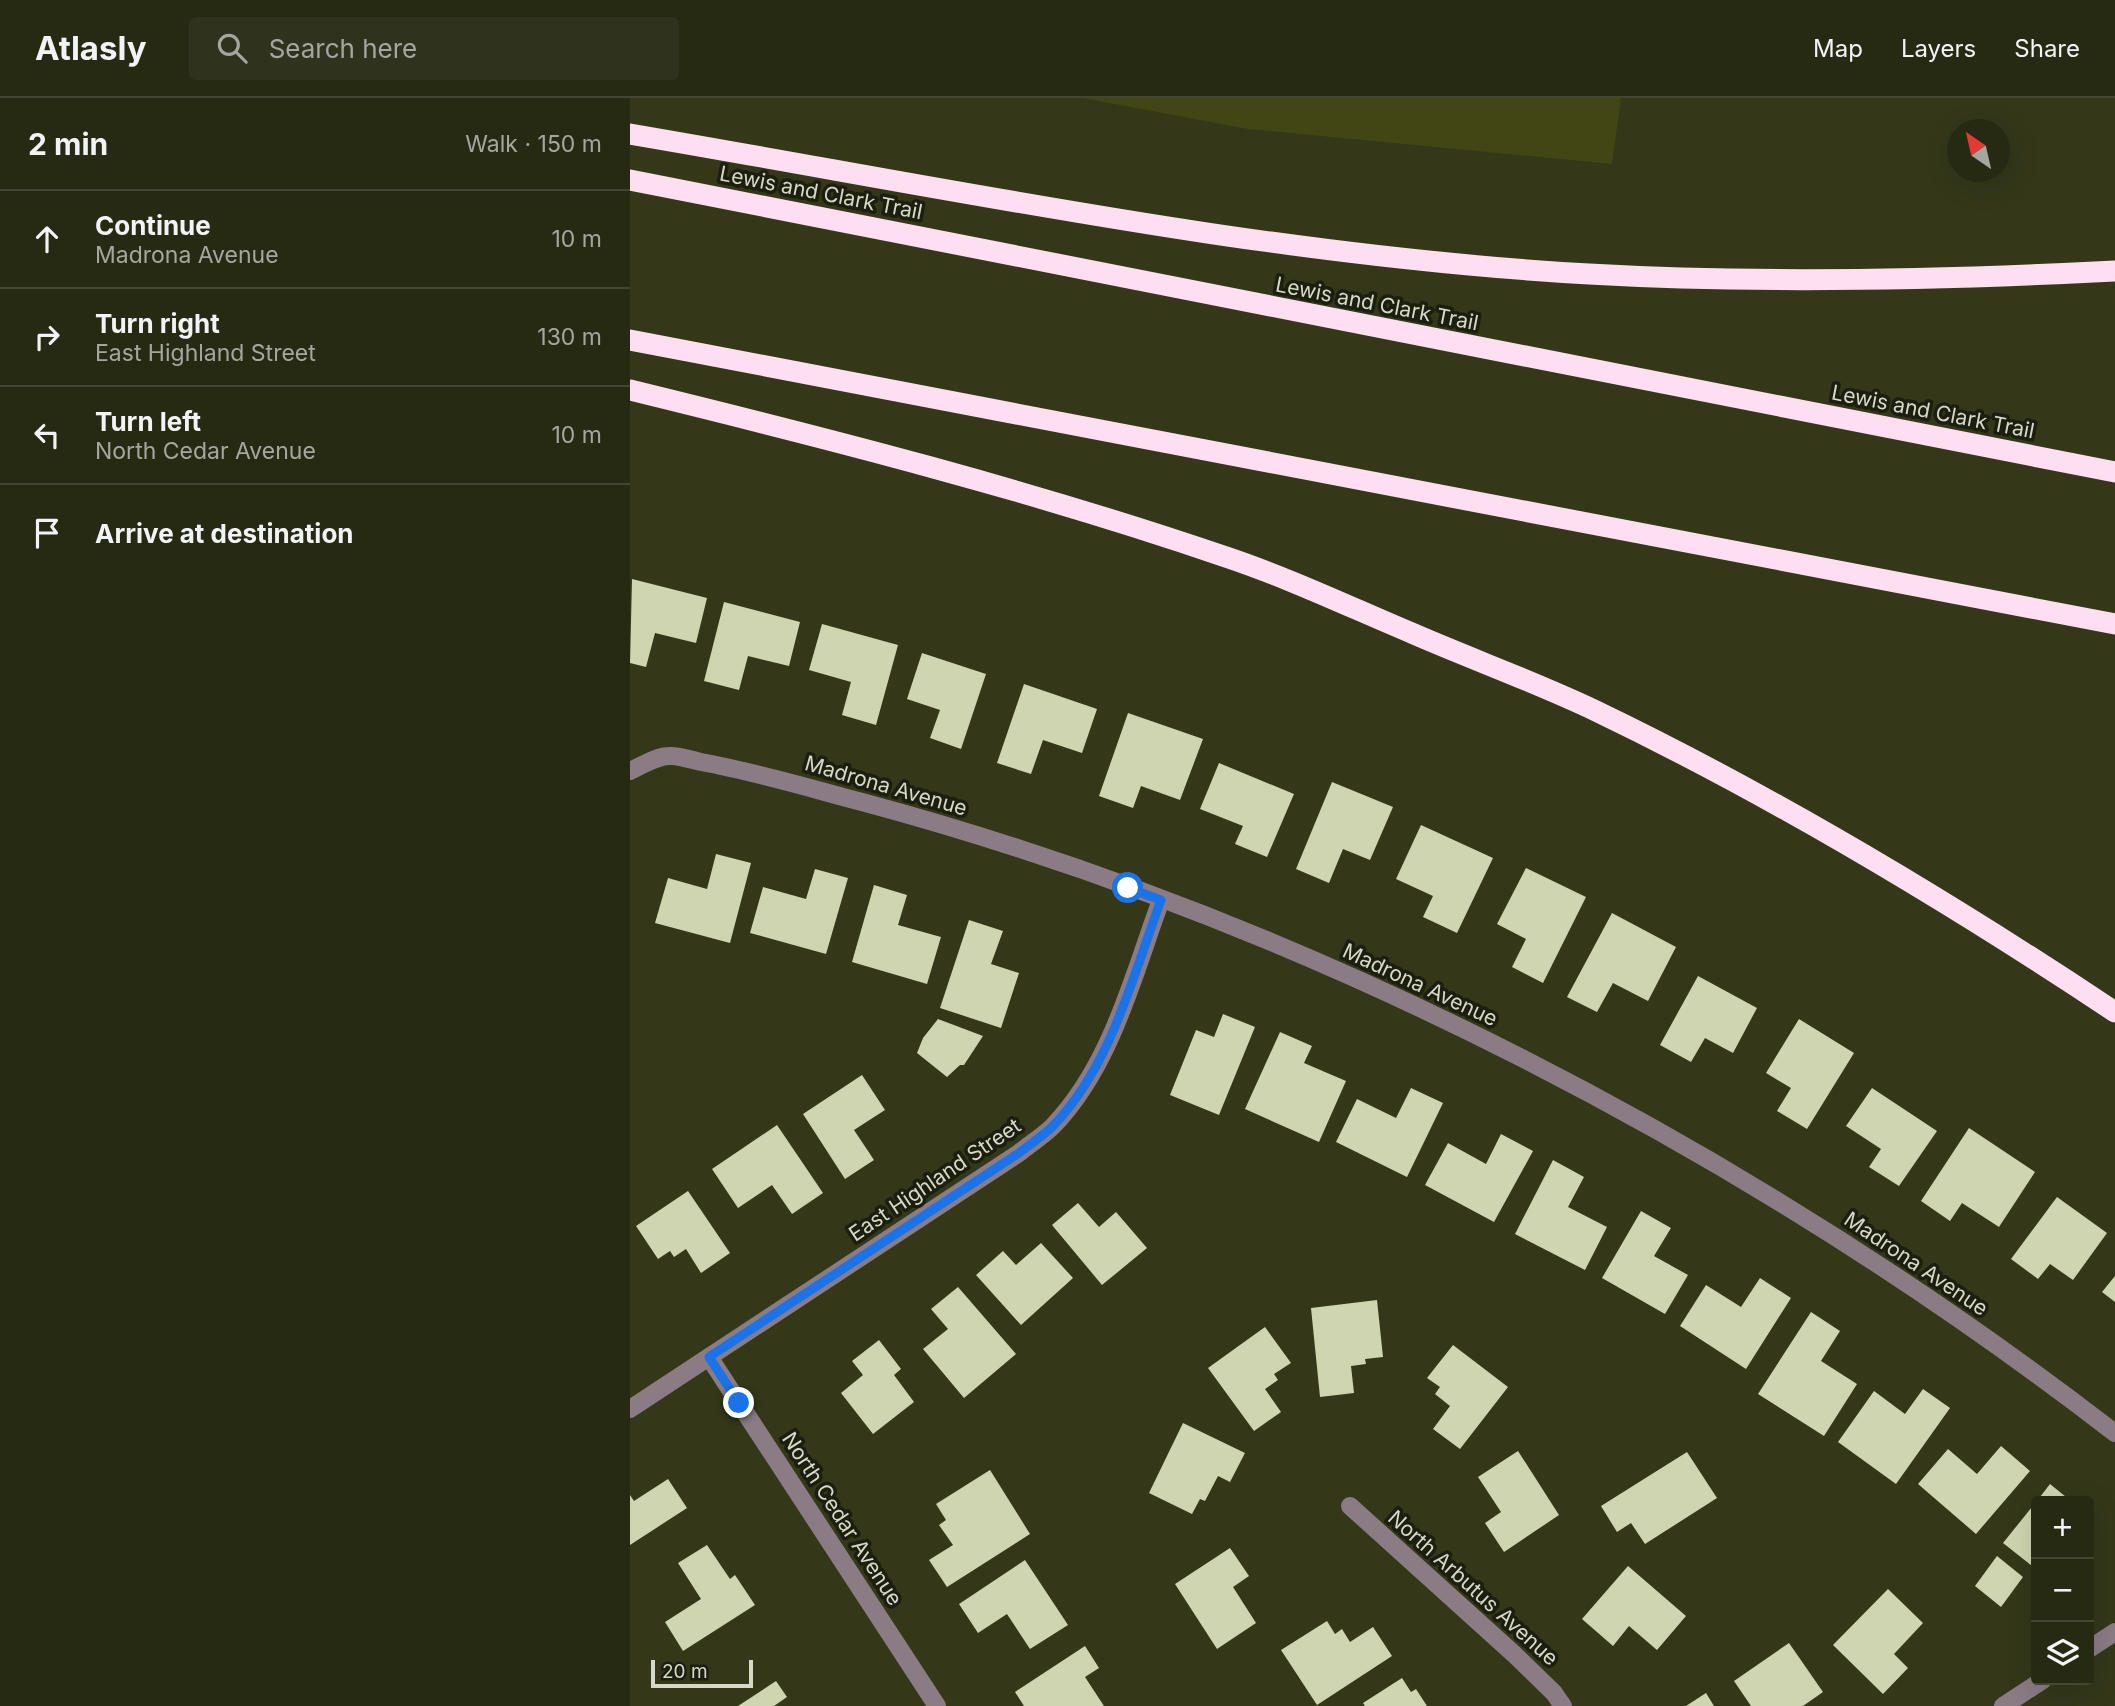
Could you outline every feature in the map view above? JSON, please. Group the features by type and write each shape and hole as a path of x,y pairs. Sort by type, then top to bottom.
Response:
{"highway":[{"path":"630,134 1251,240 1414,258 1588,274 1761,279 1968,279 2115,271"},
{"name":"Lewis and Clark Trail","path":"630,180 2115,472"},
{"path":"630,340 2115,624"},
{"path":"630,390 873,450 1050,500 1230,558 1441,646 1593,710 1763,798 1926,891 2115,1012"}],"street":[{"name":"Madrona Avenue","path":"630,771 668,755 734,768 931,822 1042,857 1161,900 1350,975 1649,1126 1801,1215 2042,1377 2115,1433"},
{"name":"East Highland Street","path":"630,1409 1019,1153 1052,1127 1082,1090 1108,1041 1161,900"},
{"name":"North Cedar Avenue","path":"709,1357 937,1706"},
{"name":"North Arbutus Avenue","path":"1350,1506 1515,1655 1554,1693 1563,1706"},
{"path":"2094,1646 2115,1632"},
{"path":"2003,1706 2035,1685"}],"green space":[{"path":"1083,98 1621,98 1612,164 1248,129"}],"building":[{"path":"632,579 707,598 696,643 655,633 646,667 630,663"},
{"path":"724,602 800,622 789,666 748,656 739,690 704,681"},
{"path":"822,624 898,645 876,725 842,715 851,682 809,670"},
{"path":"922,653 986,674 961,749 930,738 940,710 907,699"},
{"path":"1024,684 1097,709 1082,753 1043,740 1031,774 997,763"},
{"path":"1128,713 1203,739 1180,800 1141,786 1133,808 1099,796"},
{"path":"1219,763 1294,794 1267,857 1235,844 1243,826 1200,809"},
{"path":"1332,782 1393,807 1370,860 1343,849 1329,883 1296,869"},
{"path":"1421,825 1493,858 1457,933 1423,917 1433,896 1396,879"},
{"path":"716,854 751,863 730,943 655,923 668,878 707,889"},
{"path":"1526,868 1586,897 1543,983 1512,967 1526,939 1497,924"},
{"path":"815,869 848,878 826,954 750,933 763,887 806,899"},
{"path":"874,885 907,895 898,925 941,937 927,984 852,962"},
{"path":"1612,913 1676,947 1648,1001 1613,983 1597,1012 1567,997"},
{"path":"969,920 1003,931 991,964 1019,973 1001,1028 940,1008"},
{"path":"1698,976 1757,1008 1733,1053 1705,1038 1691,1062 1660,1045"},
{"path":"1223,1014 1255,1027 1219,1115 1170,1095 1196,1030 1214,1037"},
{"path":"938,1019 983,1036 964,1065 960,1065 947,1077 917,1053 923,1038"},
{"path":"1799,1019 1854,1053 1807,1129 1777,1111 1791,1088 1766,1073"},
{"path":"1280,1032 1312,1046 1304,1063 1346,1081 1319,1142 1245,1109"},
{"path":"862,1075 885,1110 854,1130 874,1160 845,1179 803,1114"},
{"path":"1411,1088 1443,1103 1407,1177 1336,1142 1357,1099 1396,1118"},
{"path":"1872,1088 1937,1131 1899,1186 1869,1167 1881,1149 1846,1126"},
{"path":"777,1125 823,1193 792,1214 772,1185 738,1208 712,1169"},
{"path":"1969,1128 2035,1172 1999,1227 1962,1203 1950,1221 1921,1201"},
{"path":"1501,1134 1533,1151 1494,1222 1425,1185 1448,1143 1486,1164"},
{"path":"1553,1160 1584,1177 1568,1207 1607,1227 1585,1270 1515,1234"},
{"path":"688,1191 730,1253 701,1273 686,1249 674,1257 670,1251 658,1259 636,1226"},
{"path":"2057,1197 2107,1233 2073,1280 2050,1264 2038,1279 2011,1259"},
{"path":"1078,1203 1099,1227 1116,1212 1147,1248 1102,1285 1052,1225"},
{"path":"1641,1211 1671,1228 1654,1256 1688,1275 1665,1314 1602,1278"},
{"path":"1041,1243 1073,1278 1021,1325 976,1275 1003,1251 1016,1265"},
{"path":"2115,1276 2115,1302 2102,1292"},
{"path":"1760,1278 1791,1298 1746,1369 1680,1326 1706,1285 1741,1307"},
{"path":"958,1287 1016,1354 964,1398 923,1349 948,1329 931,1309"},
{"path":"1377,1300 1383,1357 1365,1359 1366,1364 1351,1366 1354,1393 1320,1397 1311,1308"},
{"path":"1811,1312 1840,1331 1821,1361 1857,1384 1824,1436 1758,1394"},
{"path":"1265,1327 1291,1363 1274,1374 1278,1380 1265,1389 1281,1412 1254,1431 1208,1368"},
{"path":"879,1340 901,1369 894,1375 914,1402 873,1434 841,1393 863,1375 852,1361"},
{"path":"1453,1345 1508,1387 1460,1449 1433,1429 1450,1406 1435,1394 1440,1387 1427,1378"},
{"path":"1923,1389 1950,1408 1896,1484 1838,1442 1874,1391 1905,1414"},
{"path":"1183,1423 1245,1453 1230,1482 1218,1476 1205,1501 1200,1499 1192,1514 1149,1493"},
{"path":"2001,1446 2030,1471 1976,1534 1918,1484 1948,1449 1977,1474"},
{"path":"1518,1451 1559,1515 1504,1552 1485,1523 1501,1512 1478,1477"},
{"path":"1687,1452 1717,1498 1645,1544 1631,1523 1617,1532 1601,1506"},
{"path":"990,1470 1030,1534 947,1587 929,1560 953,1545 939,1525 946,1520 936,1504"},
{"path":"668,1479 687,1508 630,1545 630,1495 634,1501"},
{"path":"2050,1484 2065,1496 2041,1496"},
{"path":"2031,1508 2031,1565 2003,1543"},
{"path":"707,1545 730,1579 735,1575 755,1605 683,1651 665,1622 701,1599 678,1563"},
{"path":"1230,1548 1249,1576 1233,1587 1256,1623 1217,1649 1175,1584"},
{"path":"1997,1556 2023,1577 2001,1607 1975,1586"},
{"path":"1025,1560 1068,1625 1030,1649 1007,1614 978,1633 959,1604"},
{"path":"1628,1566 1686,1616 1657,1650 1629,1626 1613,1646 1582,1619"},
{"path":"1888,1589 1923,1623 1894,1654 1908,1668 1883,1694 1833,1645"},
{"path":"1327,1621 1335,1634 1342,1629 1350,1642 1373,1627 1392,1656 1317,1705 1281,1650"},
{"path":"1789,1643 1823,1692 1803,1706 1751,1706 1734,1681"},
{"path":"1085,1646 1099,1668 1085,1677 1104,1706 1024,1706 1015,1692"},
{"path":"1402,1678 1411,1692 1416,1689 1427,1706 1365,1706 1363,1703"},
{"path":"776,1681 787,1697 774,1706 738,1706"},
{"path":"1706,1693 1714,1706 1686,1706"}],"route":[{"path":"739,1403 709,1357 1019,1153 1052,1127 1082,1090 1108,1041 1161,900 1128,888"}]}
